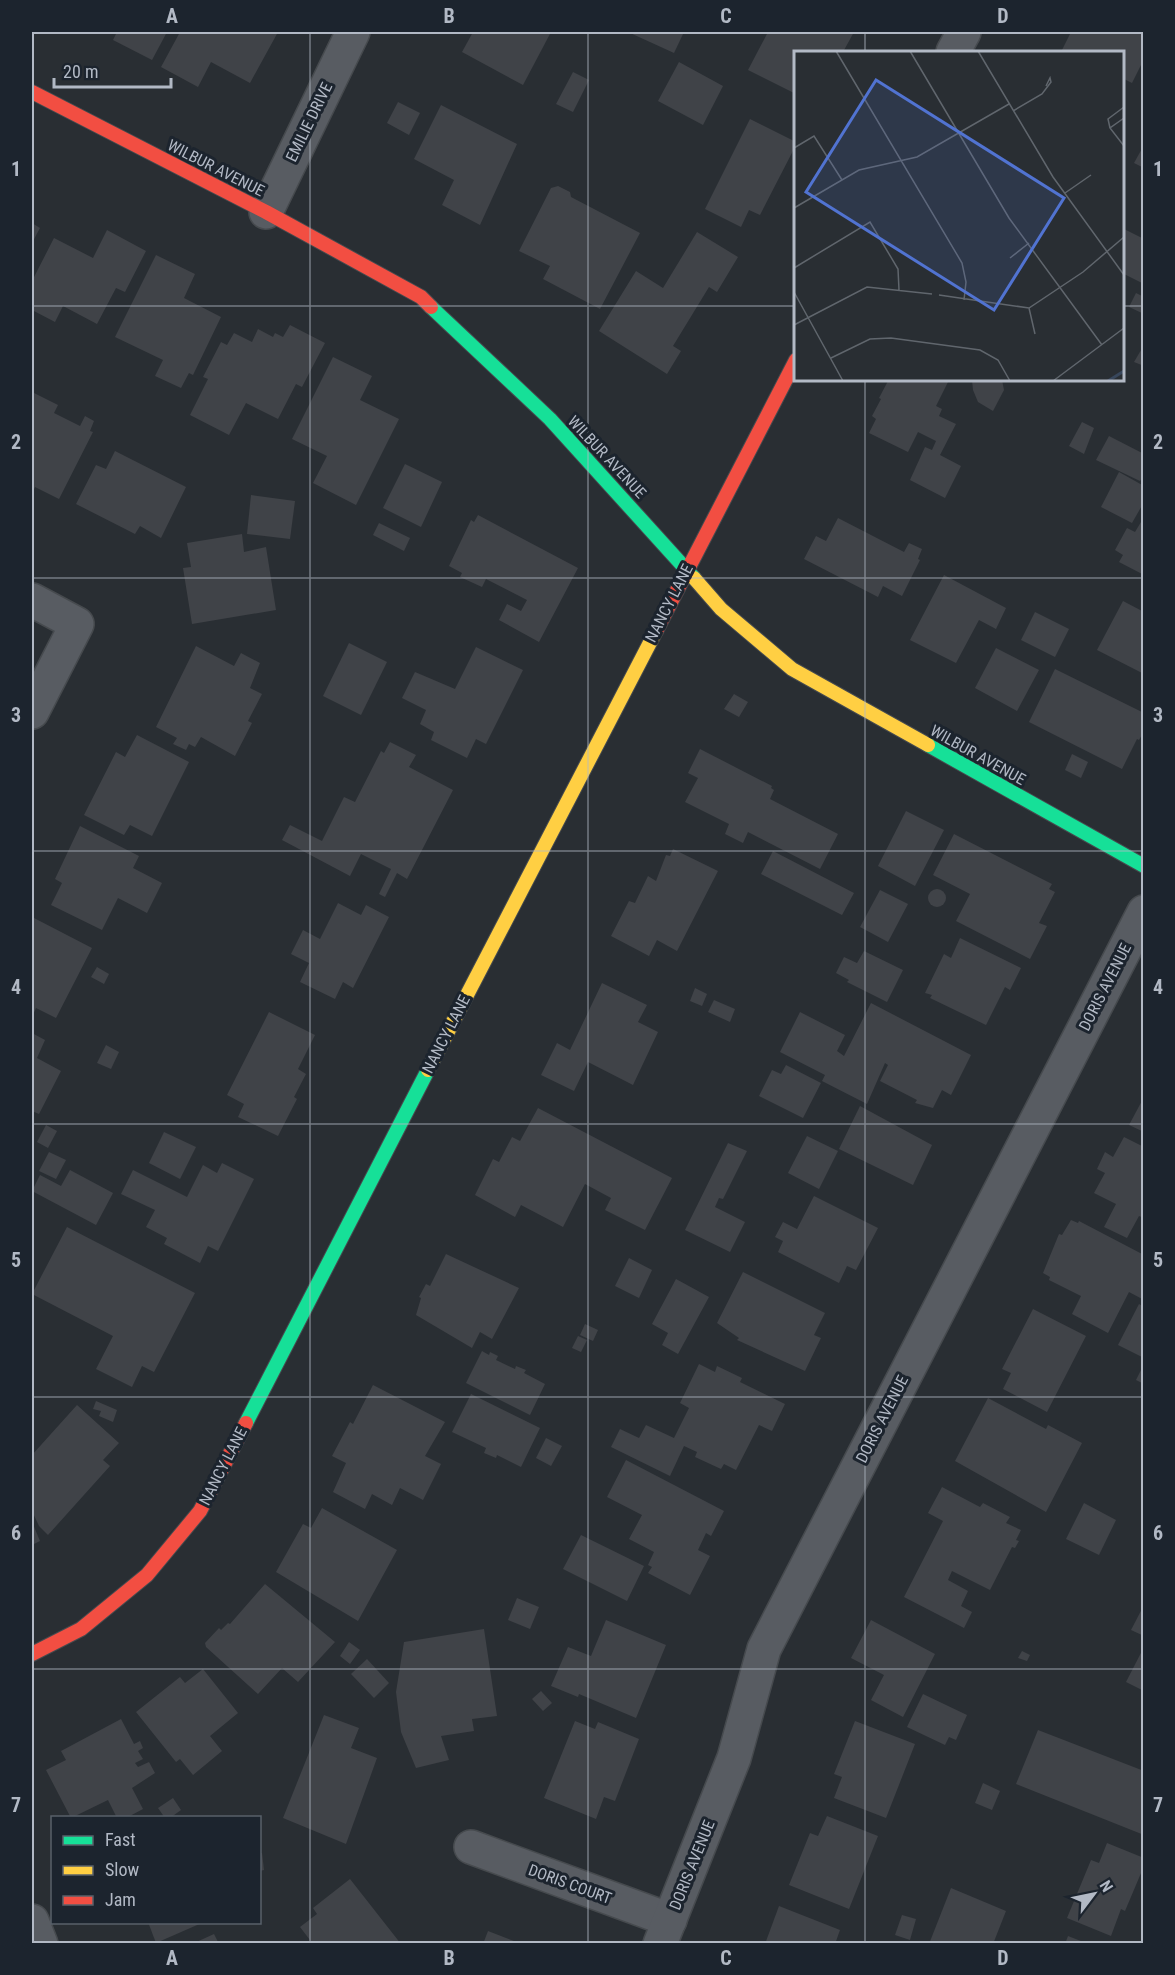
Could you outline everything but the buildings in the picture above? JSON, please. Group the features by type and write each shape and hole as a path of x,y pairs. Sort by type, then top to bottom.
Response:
{"street":[{"name":"EMILIE DRIVE","path":"266,212 354,32"},
{"path":"954,51 964,32"},
{"name":"WILBUR AVENUE","path":"32,92 266,212 422,297 550,419 687,568 721,609 792,669 1143,866"},
{"name":"NANCY LANE","path":"32,1653 81,1629 147,1575 200,1511 794,362"},
{"path":"32,600 77,624 32,712"},
{"name":"DORIS AVENUE","path":"665,1932 734,1758 764,1649 1143,912"},
{"name":"DORIS COURT","path":"471,1847 665,1932"},
{"path":"32,1921 41,1944"}],"traffic: fast":[{"path":"431,307 550,419 694,578"},
{"path":"928,745 1144,866"},
{"path":"246,1423 428,1070"}],"traffic: slow":[{"path":"694,578 721,609 792,669 928,745"},
{"path":"428,1070 656,631"}],"traffic: jam":[{"path":"32,92 266,212 421,297 431,307"},
{"path":"656,631 794,364"},
{"path":"32,1654 81,1629 147,1575 200,1511 246,1423"}]}
